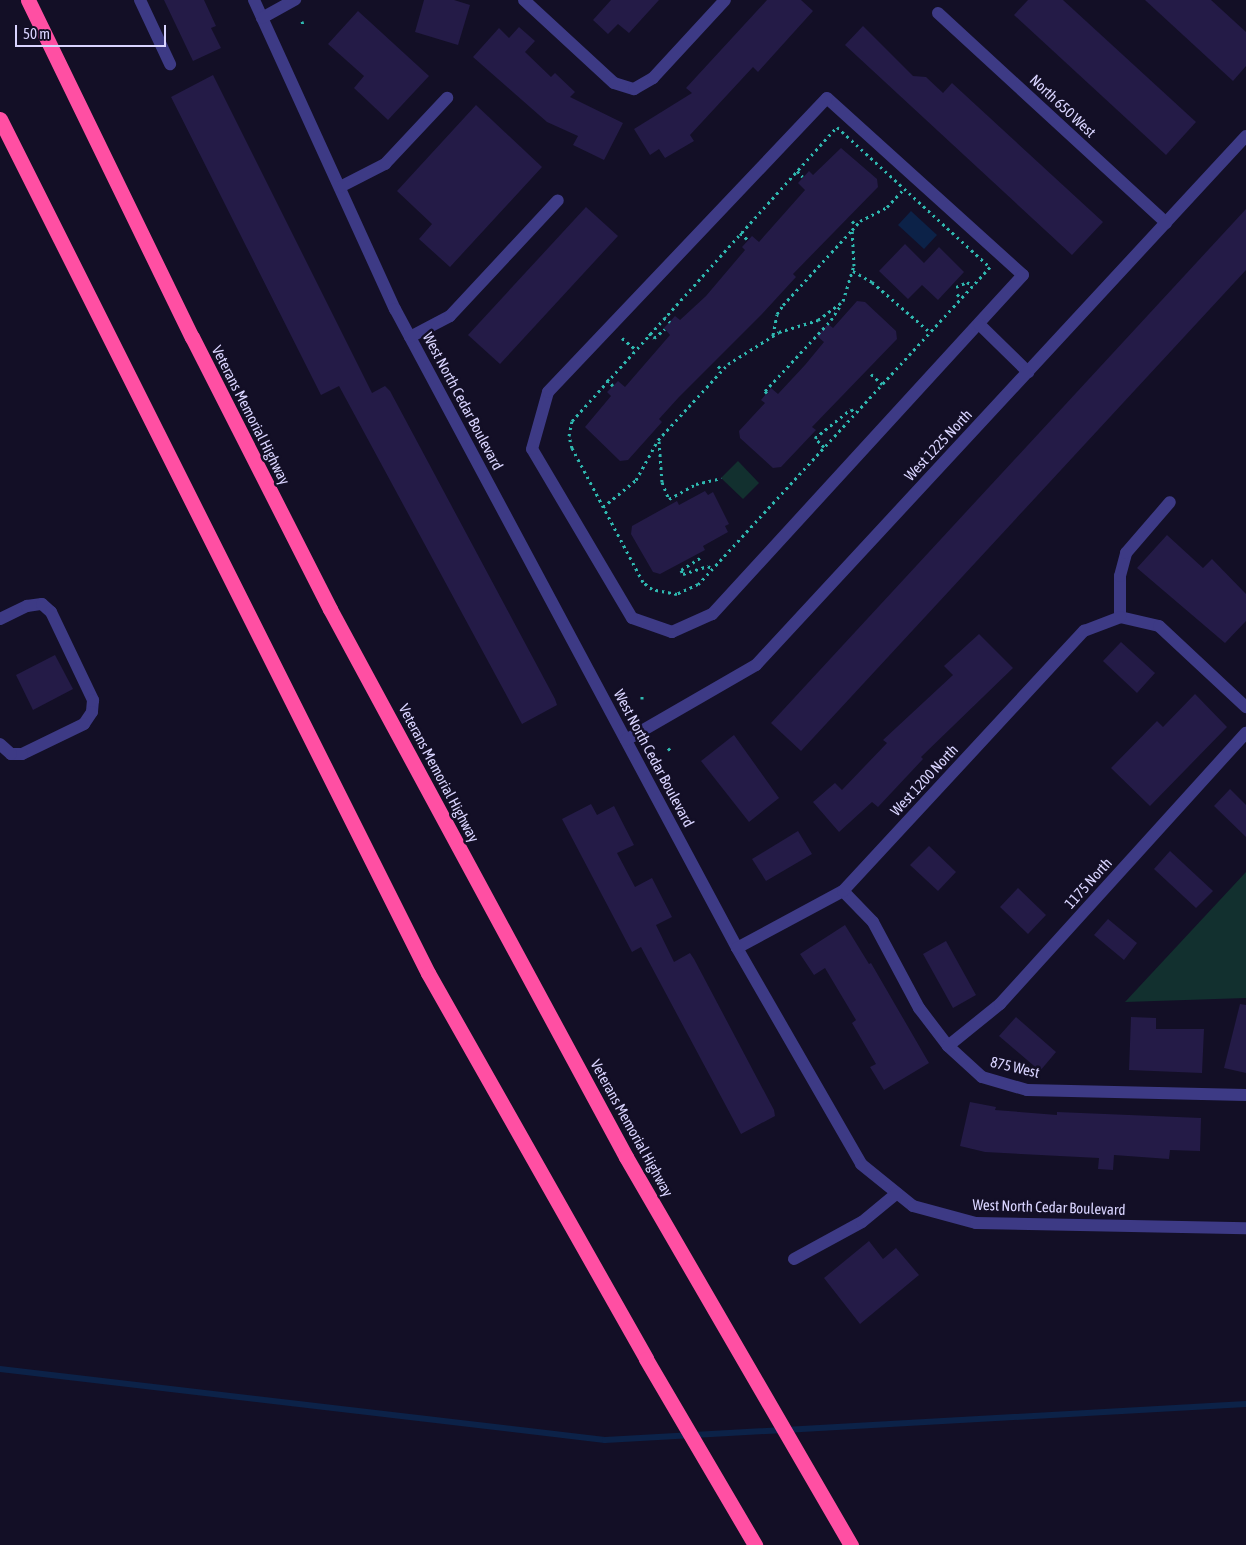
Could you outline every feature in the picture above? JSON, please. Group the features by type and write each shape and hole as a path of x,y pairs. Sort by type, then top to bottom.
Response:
{"highway":[{"name":"Veterans Memorial Highway","path":"28,0 196,346 330,609 626,1157 851,1545"},
{"path":"0,119 428,974 646,1359 755,1545"}],"street":[{"path":"140,0 170,64"},
{"name":"West North Cedar Boulevard","path":"254,0 410,338 737,948 860,1164 913,1206 976,1223 1246,1228"},
{"path":"262,18 295,0"},
{"path":"524,0 614,83 634,89 653,78 725,0"},
{"name":"North 650 West","path":"938,14 1166,223"},
{"path":"340,187 385,164 447,98"},
{"path":"827,98 1023,275 979,324 712,614 672,632 632,618 532,449 548,392 827,98"},
{"name":"West 1225 North","path":"626,740 756,665 1246,136"},
{"path":"410,338 450,316 558,200"},
{"path":"979,324 1028,372"},
{"path":"1170,502 1126,553 1120,576 1120,617 1159,626 1246,707"},
{"path":"0,618 27,606 42,604 51,612 93,700 92,712 84,724 22,754 11,754 0,744"},
{"name":"West 1200 North","path":"737,948 843,890 1084,631 1120,617"},
{"name":"1175 North","path":"948,1046 1000,1004 1246,733"},
{"name":"875 West","path":"843,890 873,922 919,1008 948,1046 982,1077 1027,1090 1246,1095"},
{"path":"794,1259 862,1222 897,1193"}],"path":[{"path":"838,127 905,188 990,266 712,569 688,591 677,594 652,589 643,582 572,448 569,436 578,412 838,127"},
{"path":"797,171 804,177"},
{"path":"773,336 777,314 796,287 856,225 887,207 905,188"},
{"path":"852,221 856,225"},
{"path":"767,393 765,391 822,330 843,301 853,271 852,230"},
{"path":"740,234 748,240"},
{"path":"853,271 872,282 930,332"},
{"path":"956,286 967,282 973,286"},
{"path":"957,294 961,298"},
{"path":"603,507 636,480 663,432 722,370 741,354 773,336 818,320 843,301"},
{"path":"664,317 670,322"},
{"path":"649,333 654,338 665,330"},
{"path":"718,366 722,370"},
{"path":"871,374 882,384"},
{"path":"607,379 613,386"},
{"path":"824,447 815,438 851,409 855,413"},
{"path":"658,440 662,482 670,500 696,484 721,478"},
{"path":"708,566 683,574 681,570 700,558 712,569"}],"green space":[{"path":"738,461 759,483 743,499 721,478"},
{"path":"1246,872 1246,998 1125,1002"}],"water":[{"path":"911,211 937,235 924,249 898,225"}],"building":[{"path":"164,0 204,0 216,26 211,28 221,48 193,61"},
{"path":"424,0 454,0 470,5 458,45 415,32"},
{"path":"611,0 659,0 629,33 618,24 608,34 593,20"},
{"path":"767,0 801,0 813,11 758,72 753,67 690,135 694,141 665,158 659,149 650,155 634,129 692,93 686,88"},
{"path":"1028,0 1063,0 1196,122 1166,155 1014,15"},
{"path":"1145,0 1211,0 1246,32 1246,66 1233,81"},
{"path":"358,11 429,76 388,120 354,88 364,76 328,44"},
{"path":"863,26 913,76 926,77 943,93 952,83 1103,222 1072,255 845,45"},
{"path":"519,27 535,41 525,52 551,77 555,73 575,92 570,97 623,123 604,160 573,145 578,136 547,122 473,57 499,28 509,38"},
{"path":"213,75 372,393 385,386 390,391 555,699 557,705 522,724 339,386 321,395 171,97"},
{"path":"476,105 542,167 450,267 419,239 432,224 397,191"},
{"path":"841,148 877,179 878,187 793,274 796,277 762,314 679,397 659,419 662,422 628,460 620,461 585,427 611,396 607,392 618,381 625,387 670,335 664,328 675,316 680,320 706,296 745,250 742,247 752,236 759,242 805,190 798,183 809,171 813,175"},
{"path":"586,207 618,236 500,364 468,335"},
{"path":"1246,209 1246,270 801,751 771,723"},
{"path":"905,244 924,263 939,247 964,272 938,300 922,285 908,299 879,271"},
{"path":"857,301 865,302 896,331 897,339 812,427 816,430 781,467 773,468 740,438 739,431 765,403 761,400 771,388 778,394 824,342 817,336 828,324 833,328"},
{"path":"705,491 708,495 713,492 729,524 725,526 728,532 703,546 705,550 660,574 653,572 631,534 632,526 677,501 679,505"},
{"path":"1167,535 1203,568 1212,559 1246,594 1246,621 1225,643 1137,568"},
{"path":"979,634 1013,668 921,757 923,759 878,807 872,802 839,832 813,802 835,783 842,790 887,743 883,740 953,675 944,666"},
{"path":"1121,642 1155,673 1137,693 1103,661"},
{"path":"55,655 73,689 33,710 16,675"},
{"path":"1195,694 1227,727 1150,806 1111,768 1157,721 1163,727"},
{"path":"734,735 779,798 749,822 701,761"},
{"path":"1230,789 1246,805 1246,837 1214,806"},
{"path":"591,804 597,815 614,806 634,845 617,853 635,887 652,878 672,917 656,925 674,962 690,953 774,1110 775,1116 741,1134 641,947 632,952 562,819"},
{"path":"798,831 812,854 766,881 752,859"},
{"path":"929,846 956,872 938,891 910,865"},
{"path":"1170,851 1213,891 1196,908 1154,869"},
{"path":"1018,888 1046,915 1028,934 1000,907"},
{"path":"1108,919 1137,943 1124,960 1094,935"},
{"path":"845,925 869,964 871,963 929,1063 884,1090 870,1067 876,1064 852,1023 856,1020 825,968 814,975 800,954"},
{"path":"946,941 976,995 953,1008 923,954"},
{"path":"1240,1004 1246,1005 1246,1073 1224,1068"},
{"path":"1016,1017 1056,1052 1040,1071 999,1036"},
{"path":"1131,1017 1156,1018 1156,1029 1204,1029 1202,1073 1129,1070"},
{"path":"970,1102 996,1107 995,1110 1057,1115 1057,1112 1201,1118 1200,1151 1170,1150 1169,1159 1114,1155 1113,1170 1098,1169 1099,1158 985,1152 960,1146"},
{"path":"869,1241 883,1259 896,1248 919,1275 860,1324 824,1278"}],"waterway":[{"path":"0,1369 605,1440 1246,1404"}]}
